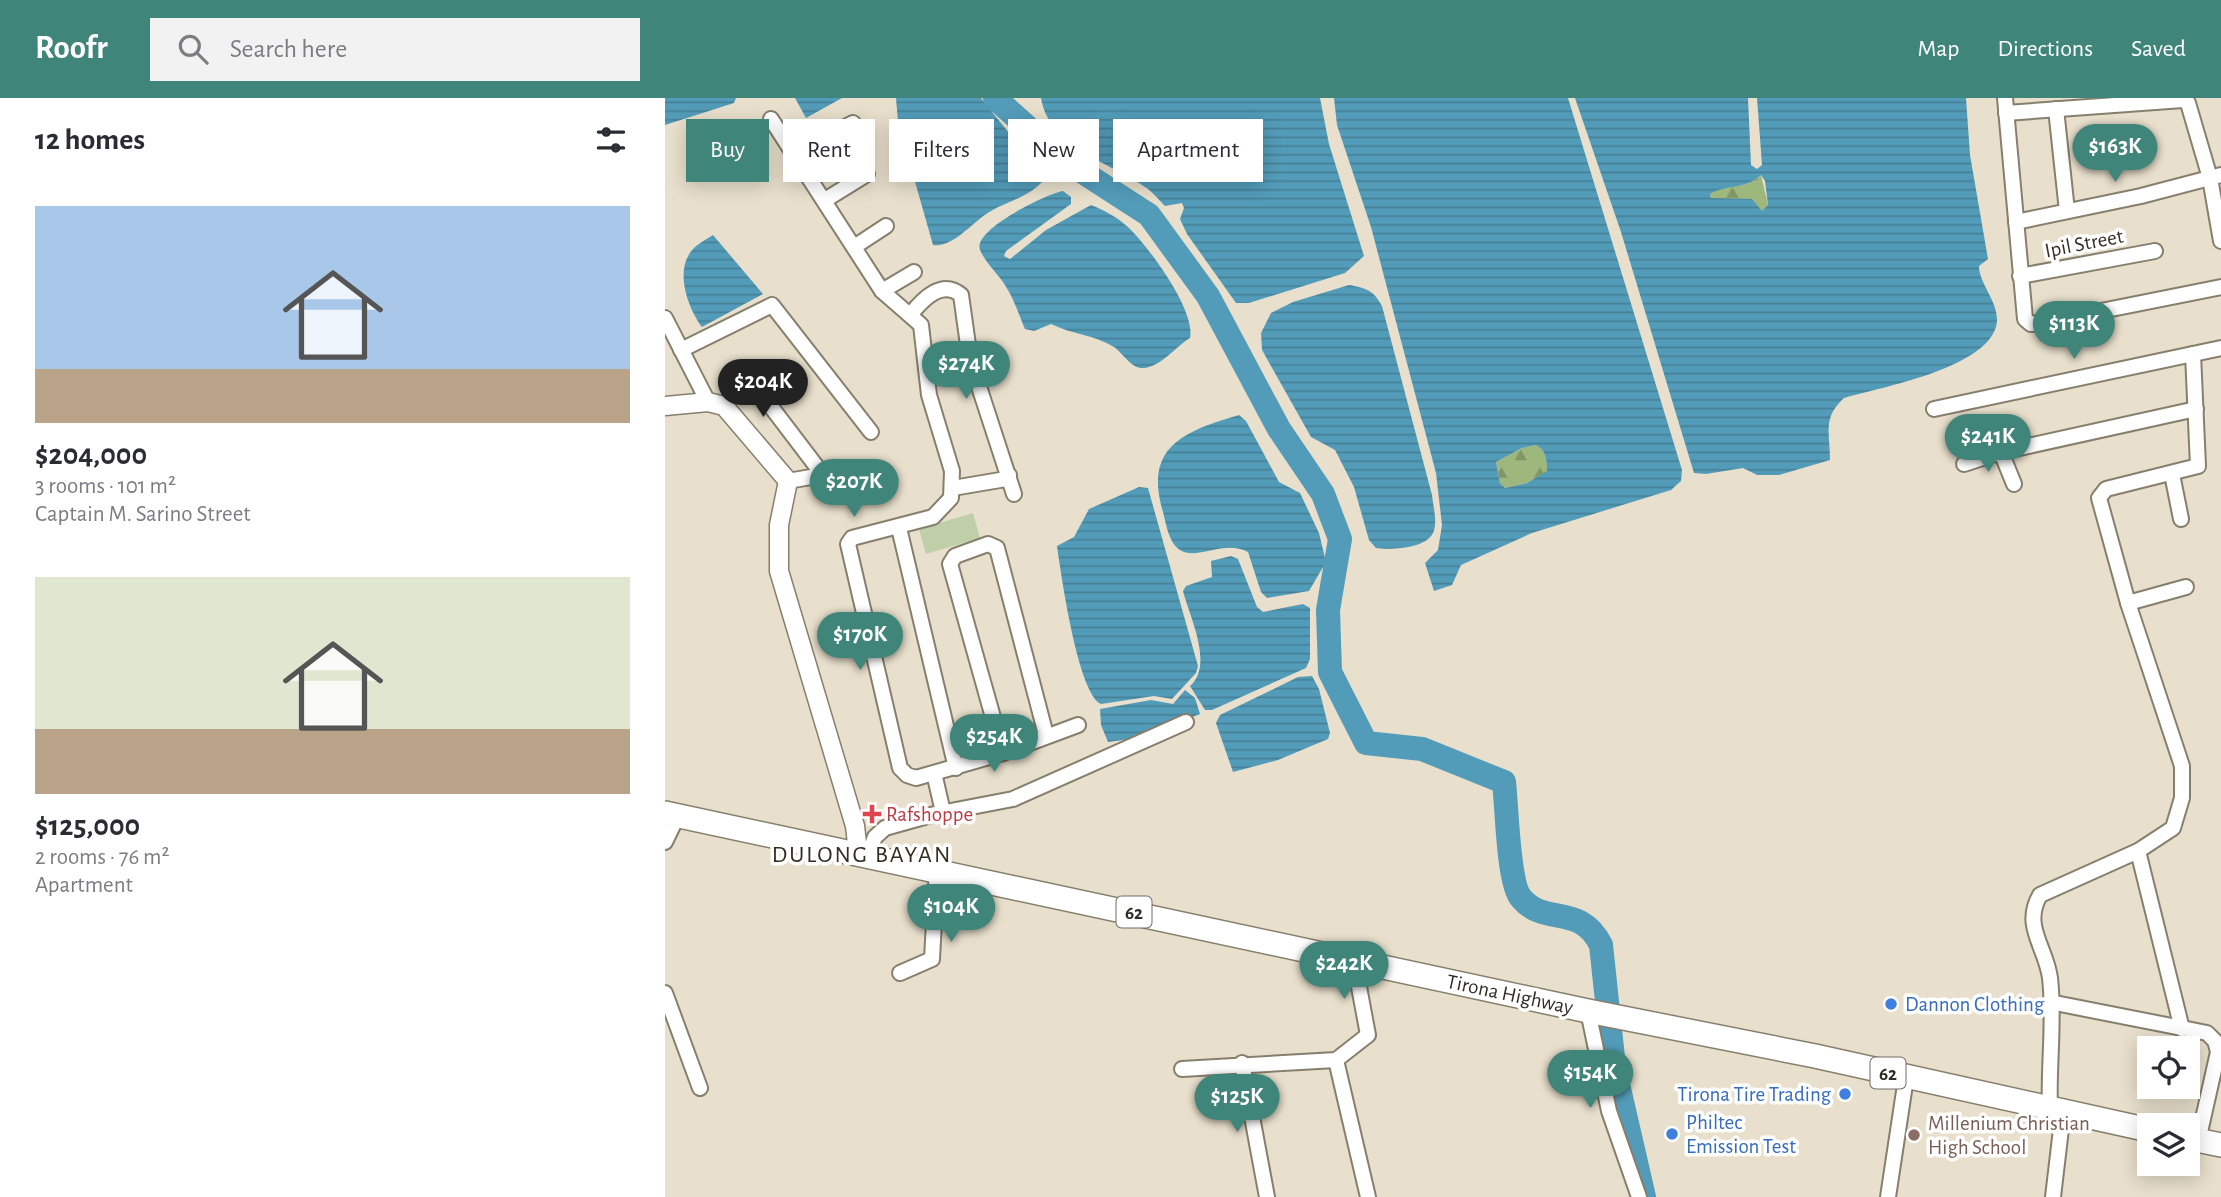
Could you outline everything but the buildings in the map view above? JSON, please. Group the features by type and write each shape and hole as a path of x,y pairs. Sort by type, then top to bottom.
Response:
{"main road":[{"name":"Tirona Highway","path":"671,814 1627,1019 1815,1056 2137,1128"},
{"path":"2200,1140 2221,1145"}],"street":[{"path":"2005,98 2025,319 2031,324 2221,287"},
{"path":"2006,113 2096,102 2183,100 2188,103 2215,176 2221,241"},
{"path":"2056,109 2067,211"},
{"path":"771,119 783,139"},
{"path":"2016,222 2215,176"},
{"path":"812,182 883,292 911,314 921,326 924,370 952,471 953,488 941,511 899,528 852,538 849,550 900,768 907,775 916,778 1003,753 1078,725"},
{"path":"825,200 854,182"},
{"path":"854,247 885,226"},
{"name":"Ipil Street","path":"2020,276 2155,251"},
{"path":"883,292 914,272"},
{"path":"911,314 930,293 955,290 961,295 970,359 1014,494"},
{"path":"681,350 772,305 871,432"},
{"path":"665,318 708,402"},
{"path":"1934,409 2221,348"},
{"path":"2053,1197 2057,1111 2050,976 2033,925 2032,909 2040,895 2138,851 2173,828 2182,798 2182,765 2127,603 2100,505 2101,493 2192,469 2200,460 2193,354"},
{"path":"753,383 823,475"},
{"path":"665,406 708,402 724,406 737,417 788,481 778,533 779,571 863,854"},
{"path":"1963,464 2001,452 2196,409"},
{"path":"2001,452 2014,484"},
{"path":"788,481 851,470"},
{"path":"2172,474 2181,519"},
{"path":"953,488 1006,479 1009,475"},
{"path":"899,528 956,768"},
{"path":"1003,753 950,564 955,556 988,544 997,548 1046,735"},
{"path":"2127,603 2186,587"},
{"path":"863,854 885,828 939,813 1013,799 1186,722"},
{"path":"930,774 939,813"},
{"path":"665,842 671,814"},
{"path":"2138,851 2182,1029"},
{"path":"900,973 932,960 937,869"},
{"path":"1182,1069 1242,1063 1336,1060 1368,1035 1353,960"},
{"path":"665,993 700,1088"},
{"path":"2050,1002 2207,1033 2215,1041 2218,1052 2200,1115"},
{"path":"1595,1012 1609,1111 1639,1197"},
{"path":"1336,1060 1368,1197"},
{"path":"1242,1063 1267,1197"},
{"path":"1888,1197 1906,1078"}],"green space":[{"path":"1761,175 1768,205 1762,212 1757,207 1711,198 1710,194 1748,183"},
{"path":"1536,445 1544,453 1548,471 1527,483 1505,488 1500,483 1496,462 1522,448"},
{"path":"973,513 980,538 926,554 919,529"}],"water":[{"path":"665,98 736,98 734,103 665,125"},
{"path":"795,98 842,98 806,118"},
{"path":"896,98 981,98 1008,132 1008,182 1042,182 1026,194 984,215 956,238 941,245 933,245 915,182 994,182 994,119 898,119"},
{"path":"1041,98 1320,98 1329,144 1364,256 1345,273 1249,303 1236,303 1187,234 1180,219 1184,208 1182,203 1165,206 1137,182 1263,182 1263,119 1113,119 1113,168 1099,161 1099,119 1049,119"},
{"path":"1334,98 1568,98 1682,470 1681,481 1671,490 1532,533 1461,565 1452,585 1434,591 1425,563 1438,550 1442,525 1436,473 1371,227 1337,125","holes":["1536,445 1545,456 1547,471 1527,483 1505,488 1500,483 1496,462 1522,448"]},
{"path":"1575,98 1748,98 1751,165 1757,169 1762,165 1757,98 1966,98 1970,155 1988,259 1979,266 1996,311 1996,327 1987,342 1952,365 1905,382 1844,398 1830,419 1830,460 1779,475 1757,475 1743,468 1706,474 1694,473 1621,232","holes":["1761,175 1765,181 1768,205 1762,211 1752,199 1711,198 1710,194 1716,191 1749,183"]},
{"path":"1063,191 1071,197 1071,204 1006,251 1004,256 1010,259 1046,230 1091,205 1119,220 1147,248 1169,279 1190,326 1190,338 1157,364 1139,368 1107,343 1051,324 1034,331 1025,329 1008,290 982,254 981,242 998,223 1027,206"},
{"path":"713,235 763,294 702,327 688,299 684,267 694,248"},
{"path":"1349,285 1369,291 1382,306 1432,495 1435,519 1433,533 1415,545 1376,548 1369,540 1354,487 1335,450 1311,437 1262,350 1261,333 1271,313 1293,302"},
{"path":"1239,415 1246,421 1279,482 1300,493 1319,533 1326,562 1309,591 1267,598 1261,592 1248,552 1230,548 1187,553 1176,547 1169,533 1158,490 1159,471 1164,457 1173,445 1186,435"},
{"path":"1139,487 1148,488 1198,666 1196,673 1172,699 1154,696 1101,704 1085,679 1078,657 1057,546 1074,537 1089,509"},
{"path":"1231,556 1238,559 1257,607 1263,612 1303,604 1310,608 1310,659 1306,668 1212,710 1205,710 1190,686 1197,677 1200,654 1195,627 1183,591 1186,586 1212,577 1211,561"},
{"path":"1312,676 1319,689 1330,733 1328,739 1278,760 1233,772 1216,723 1220,715 1298,677"},
{"path":"1185,690 1195,698 1200,714 1139,738 1108,742 1101,725 1100,709 1151,700 1173,704"}],"waterway":[{"path":"995,98 1064,160 1149,215 1208,296 1279,429 1323,494 1340,539 1328,610 1330,672 1366,743 1422,749 1504,782 1513,877 1521,898 1530,907 1541,912 1583,924 1601,945 1614,1067 1644,1197"}],"place":[{"name":"Rafshoppe","path":"872,814"},
{"name":"Dannon Clothing","path":"1891,1004"},
{"name":"Tirona Tire Trading","path":"1845,1094"},
{"name":"Philtec Emission Test","path":"1672,1134"},
{"name":"Millenium Christian High School","path":"1914,1135"}],"district":[{"name":"DULONG BAYAN","path":"862,854"}]}
